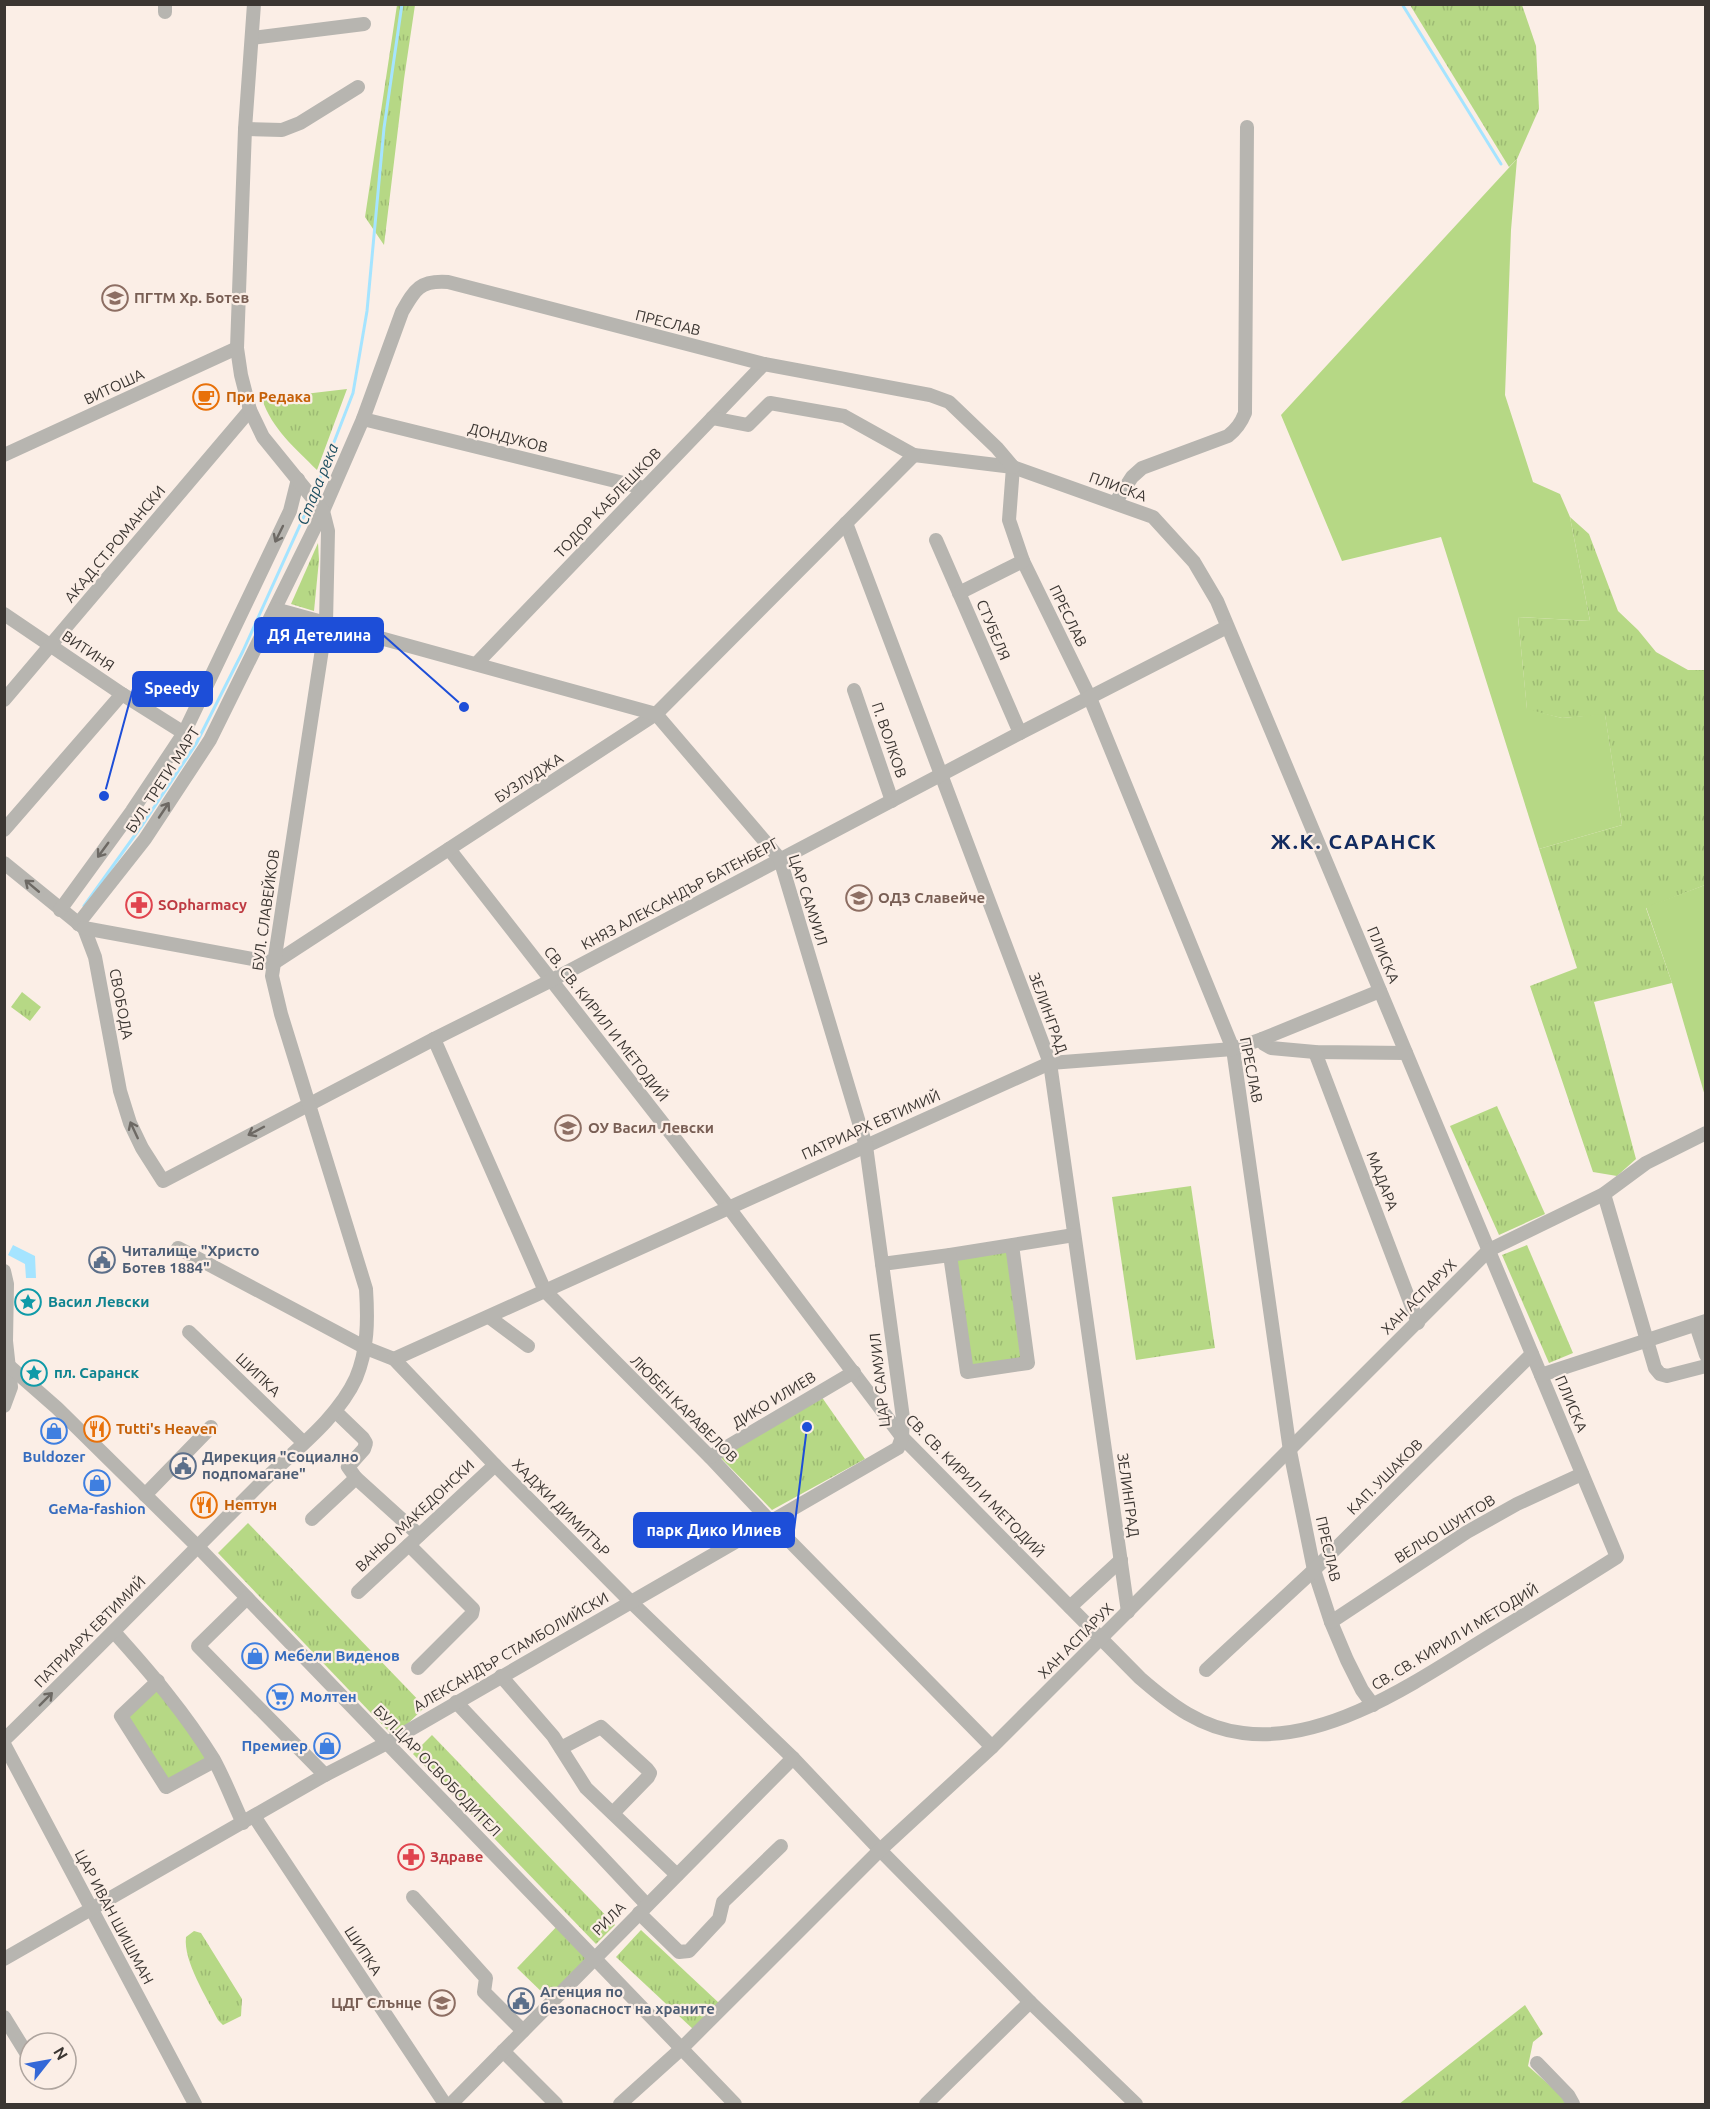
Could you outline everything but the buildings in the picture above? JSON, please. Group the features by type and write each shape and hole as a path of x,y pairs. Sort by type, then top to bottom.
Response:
{"street":[{"path":"254,4 245,129 237,348 250,410 263,437 303,484 319,507"},
{"path":"252,38 364,24"},
{"path":"245,129 282,130 300,123 358,87"},
{"path":"1115,502 1132,477 1143,468 1228,436 1237,429 1245,413 1247,127"},
{"name":"ПРЕСЛАВ","path":"422,286 432,281 448,282 764,364 930,395 950,402 997,448 1012,467 1009,520 1023,561 1090,698 1233,1049 1290,1451 1314,1570 1330,1622 1362,1690 1373,1705"},
{"name":"БУЛ. ТРЕТИ МАРТ","path":"81,926 145,839 204,750 275,609 319,507 363,419 402,312 411,295 422,286"},
{"name":"ВИТОША","path":"4,455 237,348"},
{"name":"ТОДОР КАБЛЕШКОВ","path":"476,664 764,364"},
{"path":"712,418 748,425 770,403 843,416 914,455"},
{"name":"АКАД.СТ.РОМАНСКИ","path":"4,700 250,410"},
{"name":"ДОНДУКОВ","path":"363,419 644,488"},
{"name":"ПЛИСКА","path":"914,455 1012,467 1115,502 1153,517 1194,562 1216,601 1617,1557"},
{"name":"БУЗЛУДЖА","path":"274,963 656,714 914,455"},
{"name":"БУЛ. ТРЕТИ МАРТ","path":"60,910 132,811 184,733 303,484"},
{"name":"БУЛ. СЛАВЕЙКОВ","path":"319,507 328,531 326,623 272,976 308,1104 366,1288 368,1314 366,1348 356,1379 336,1412"},
{"name":"ЗЕЛИНГРАД","path":"846,523 1050,1063 1128,1611"},
{"name":"СТУБЕЛЯ","path":"936,540 1020,733"},
{"path":"959,593 1023,561"},
{"path":"275,609 656,714"},
{"name":"ВИТИНЯ","path":"4,614 184,733"},
{"name":"КНЯЗ АЛЕКСАНДЪР БАТЕНБЕРГ","path":"163,1181 1227,627"},
{"name":"П. ВОЛКОВ","path":"854,690 892,801"},
{"path":"4,830 122,694"},
{"name":"ЦАР САМУИЛ","path":"656,714 780,859 866,1146 903,1418 902,1437"},
{"name":"СВ. СВ. КИРИЛ И МЕТОДИЙ","path":"449,849 729,1208 902,1437 1140,1678 1188,1716 1213,1727 1243,1733 1275,1734 1308,1728 1373,1705 1394,1695 1617,1557"},
{"path":"4,863 81,926 274,963"},
{"name":"СВОБОДА","path":"81,926 95,957 123,1102 130,1124 163,1181"},
{"name":"ПАТРИАРХ ЕВТИМИЙ","path":"394,1359 1050,1063 1233,1049 1380,991"},
{"name":"ЛЮБЕН КАРАВЕЛОВ","path":"434,1039 545,1292 710,1457 992,1747"},
{"path":"1262,1039 1264,1044 1271,1048 1314,1052 1406,1053"},
{"name":"МАДАРА","path":"1314,1052 1418,1323"},
{"name":"ХАН АСПАРУХ","path":"620,2104 681,2049 880,1850 992,1747 1489,1250 1604,1194 1646,1163 1706,1132"},
{"path":"1604,1194 1655,1368 1660,1374 1667,1376 1706,1366"},
{"path":"882,1264 1074,1234"},
{"path":"950,1255 967,1372 1028,1363 1012,1245"},
{"name":"ХАДЖИ ДИМИТЪР","path":"178,1248 366,1348 394,1359 631,1602 793,1758 1030,2002 1136,2104"},
{"path":"4,1271 7,1284 6,1365 11,1387 4,1406"},
{"path":"489,1317 528,1346"},
{"path":"1541,1375 1701,1323 1706,1355"},
{"name":"ШИПКА","path":"189,1332 303,1442"},
{"name":"КАП. УШАКОВ","path":"1206,1670 1314,1570 1532,1354"},
{"name":"БУЛ.ЦАР ОСВОБОДИТЕЛ","path":"6,1365 57,1408 198,1547 735,2104"},
{"name":"ДИКО ИЛИЕВ","path":"710,1457 854,1372"},
{"path":"198,1547 336,1412 366,1443 364,1449 348,1467 473,1609 472,1614 418,1668"},
{"path":"146,1495 211,1427"},
{"name":"АЛЕКСАНДЪР СТАМБОЛИЙСКИ","path":"4,1959 325,1775 387,1743 898,1448 902,1437"},
{"name":"ВАНЬО МАКЕДОНСКИ","path":"358,1592 495,1465"},
{"name":"ВЕЛЧО ШУНТОВ","path":"1330,1622 1467,1532 1517,1504 1582,1474"},
{"path":"312,1519 356,1478"},
{"name":"ПАТРИАРХ ЕВТИМИЙ","path":"4,1742 198,1547"},
{"path":"1070,1607 1121,1560"},
{"path":"247,1598 198,1646 325,1775"},
{"name":"ШИПКА","path":"114,1632 158,1681 214,1761 249,1820 445,2104"},
{"path":"501,1676 554,1736 586,1788 677,1875"},
{"path":"158,1681 121,1716 166,1787 214,1761"},
{"path":"456,1702 679,1952 689,1951 719,1918 723,1902 781,1846"},
{"path":"561,1748 601,1726 647,1769 650,1773 648,1778 613,1813"},
{"name":"ЦАР ИВАН ШИШМАН","path":"4,1742 193,2104"},
{"name":"РИЛА","path":"451,2104 793,1758"},
{"path":"413,1897 486,1978 484,1992 523,2031"},
{"path":"926,2104 1030,2002"},
{"path":"4,2017 18,2040"},
{"path":"503,2051 556,2104"},
{"path":"1537,2063 1574,2104"}],"green space":[{"path":"397,5 415,5 384,245 365,217"},
{"path":"1410,5 1522,5 1536,46 1539,109 1517,159 1509,167"},
{"path":"1517,159 1511,230 1505,395 1533,482 1560,494 1570,517 1590,621 1518,617 1527,709 1562,718 1605,714 1622,825 1539,849 1441,537 1342,561 1281,415"},
{"path":"347,389 317,470 278,429 262,399"},
{"path":"1570,517 1589,534 1618,611 1656,652 1688,670 1705,670 1705,885 1646,908 1672,983 1594,1002 1636,1159 1617,1176 1593,1172 1530,986 1577,968 1539,849 1622,825 1605,715 1562,718 1527,710 1518,617 1590,621"},
{"path":"318,543 319,560 314,611 291,604"},
{"path":"1706,885 1705,1096 1672,983 1646,907"},
{"path":"22,992 41,1007 30,1021 11,1007"},
{"path":"1497,1106 1545,1214 1499,1235 1450,1126"},
{"path":"1191,1186 1215,1348 1136,1360 1112,1197"},
{"path":"1527,1245 1573,1353 1549,1363 1502,1255"},
{"path":"1007,1252 1021,1359 970,1366 956,1259"},
{"path":"821,1396 865,1459 772,1510 720,1457"},
{"path":"248,1523 425,1707 394,1737 218,1553"},
{"path":"158,1684 210,1761 169,1784 125,1716"},
{"path":"432,1735 615,1925 596,1944 413,1754"},
{"path":"562,1921 593,1951 548,1998 517,1968"},
{"path":"641,1930 719,2003 694,2030 616,1957"},
{"path":"194,1931 201,1933 242,1999 241,2016 223,2025 202,1990 188,1957 186,1937"},
{"path":"1525,2005 1543,2034 1533,2042 1528,2066 1564,2098 1567,2104 1399,2104"}],"water":[{"path":"13,1245 35,1256 36,1278 26,1278 25,1264 8,1255"}],"waterway":[{"name":"Стара река","path":"314,494 353,393 367,311 384,128 402,4"},
{"path":"1402,4 1501,164"},
{"name":"Стара река","path":"84,906 143,824 196,744 243,651 310,503"}],"place":[{"name":"ПГТМ Хр. Ботев","path":"115,298"},
{"name":"При Редака","path":"206,397"},
{"name":"ДЯ Детелина","path":"464,707"},
{"name":"Speedy","path":"104,796"},
{"name":"ОДЗ Славейче","path":"859,898"},
{"name":"SOpharmacy","path":"139,905"},
{"name":"ОУ Васил Левски","path":"568,1128"},
{"name":"Читалище \"Христо Ботев 1884\"","path":"102,1260"},
{"name":"Васил Левски","path":"28,1302"},
{"name":"пл. Саранск","path":"34,1373"},
{"name":"парк Дико Илиев","path":"807,1427"},
{"name":"Tutti's Heaven","path":"97,1429"},
{"name":"Buldozer","path":"54,1431"},
{"name":"Дирекция \"Социално подпомагане\"","path":"183,1466"},
{"name":"GeMa-fashion","path":"97,1483"},
{"name":"Нептун","path":"204,1505"},
{"name":"Мебели Виденов","path":"255,1656"},
{"name":"Молтен","path":"280,1697"},
{"name":"Премиер","path":"327,1746"},
{"name":"Здраве","path":"411,1857"},
{"name":"Агенция по безопасност на храните","path":"521,2001"},
{"name":"ЦДГ Слънце","path":"442,2003"}],"district":[{"name":"Ж.К. САРАНСК","path":"1354,842"}]}
